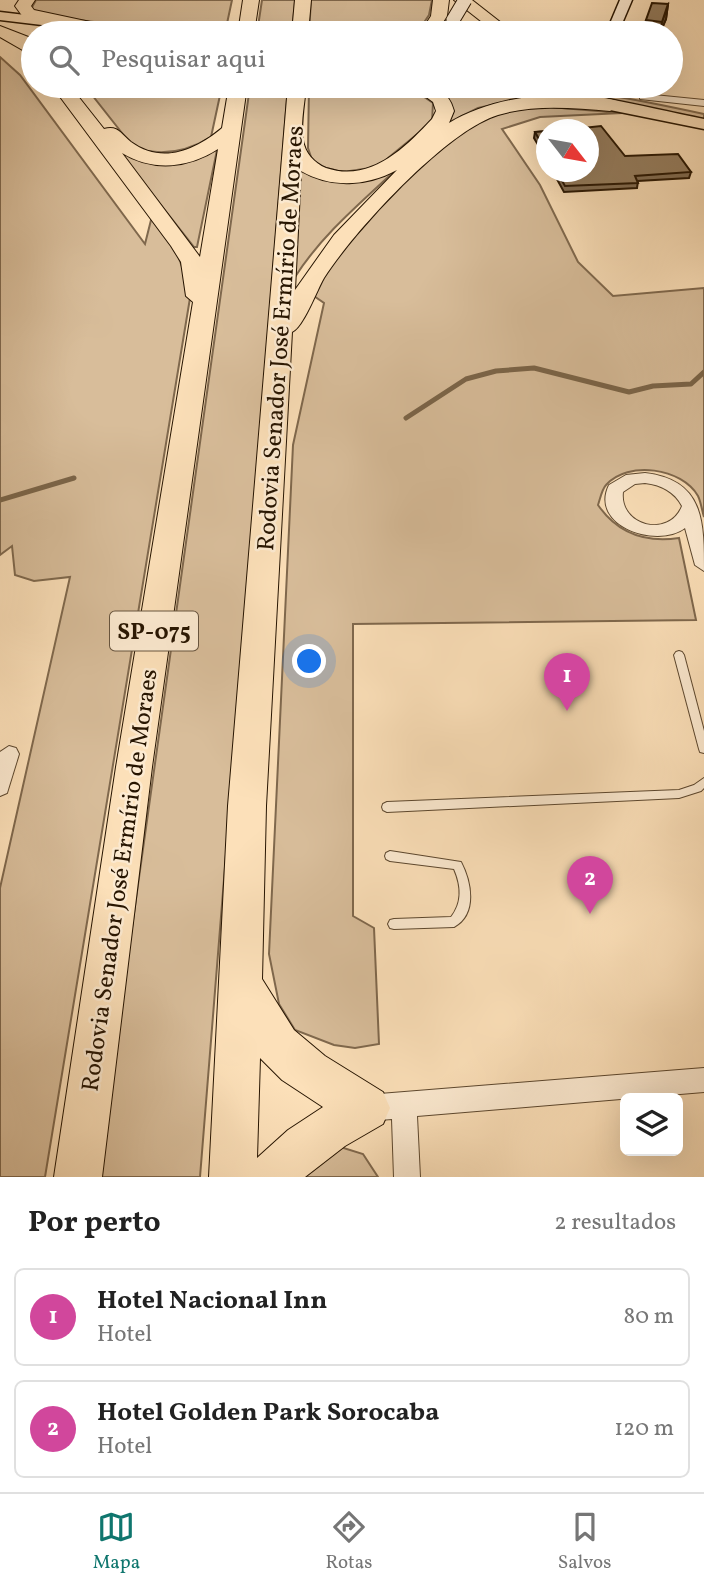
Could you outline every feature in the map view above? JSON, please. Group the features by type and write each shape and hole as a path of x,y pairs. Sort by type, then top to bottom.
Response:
{"highway":[{"path":"27,0 23,6 29,14 64,21"},
{"path":"248,21 251,0"},
{"path":"301,21 303,0"},
{"path":"436,21 441,0"},
{"path":"463,0 490,21"},
{"path":"0,31 21,40"},
{"path":"70,98 181,244 192,262 201,311"},
{"path":"83,98 119,143 144,156 164,159 189,158 210,149 231,130"},
{"name":"Rodovia Senador José Ermírio de Moraes","path":"78,1177 98,1020 201,311 236,98"},
{"name":"Rodovia Senador José Ermírio de Moraes","path":"233,1177 247,806 296,98"},
{"path":"293,140 304,163 319,172 337,177 375,174 392,167 441,121 445,111 440,98"},
{"path":"280,346 298,302 326,255 348,229 451,129 472,117 523,102 567,98"},
{"path":"240,981 256,1013 278,1046 312,1073 386,1106"},
{"path":"272,1177 292,1154 337,1124 386,1106"}],"main road":[{"path":"452,21 463,0"},
{"path":"617,21 626,0"},
{"path":"0,16 44,21"},
{"path":"0,25 21,28"},
{"path":"622,98 704,124"},
{"path":"648,98 704,112"}],"street":[{"path":"654,98 704,103"},
{"path":"689,514 676,527 651,530 626,521 617,513 612,496 615,489 632,479 657,479 679,489 690,506 689,514 704,565"},
{"path":"0,787 9,754"},
{"path":"407,1177 386,1106 704,1080"}],"lane":[{"path":"679,654 704,749"},
{"path":"387,807 679,794 697,788 704,782"},
{"path":"390,856 457,865 464,878 465,887 462,914 454,922 394,924"}],"shaded area":[{"path":"36,0 232,0 228,21 86,21 48,16 31,9"},
{"path":"262,0 295,0 293,21 259,21"},
{"path":"311,0 432,0 425,21 310,21"},
{"path":"0,57 21,76 21,98 37,98 145,244 153,212 176,250 191,292 45,1177 0,1177 0,888 70,577 34,581 15,575 12,546 0,555"},
{"path":"94,98 219,98 211,137 173,151 153,152 133,147"},
{"path":"248,98 287,98 200,1177 97,1177"},
{"path":"309,98 426,98 433,103 432,122 377,167 343,172 322,167 312,160 308,148"},
{"path":"440,98 524,98 478,108 448,123"},
{"path":"576,98 630,99 704,114 704,120"},
{"path":"537,106 622,113 540,117 502,129 540,185 578,262 613,296 704,288 704,517 698,496 690,486 668,474 654,471 627,472 616,477 605,487 598,505 623,530 655,539 679,538 696,620 353,624 353,916 374,928 379,1044 355,1048 334,1045 295,1030 279,1004 269,954 293,445 324,303 311,294 340,252 417,168 465,129 505,112"},
{"path":"115,147 145,159 217,150 197,247 194,247"},
{"path":"401,165 331,231 295,277 301,168 317,177"},
{"path":"334,1145 363,1154 378,1177 288,1177"}],"building":[{"path":"652,3 668,4 662,21 646,20"},
{"path":"599,126 625,156 678,154 691,172 635,176 638,183 565,186 563,182 599,182"}],"waterway":[{"path":"406,418 466,379 496,371 534,368 629,392 653,386 691,384 704,372"},
{"path":"0,500 74,478"}],"place":[{"name":"Hotel Nacional Inn","path":"567,711"},
{"name":"Hotel Golden Park Sorocaba","path":"590,914"}]}
